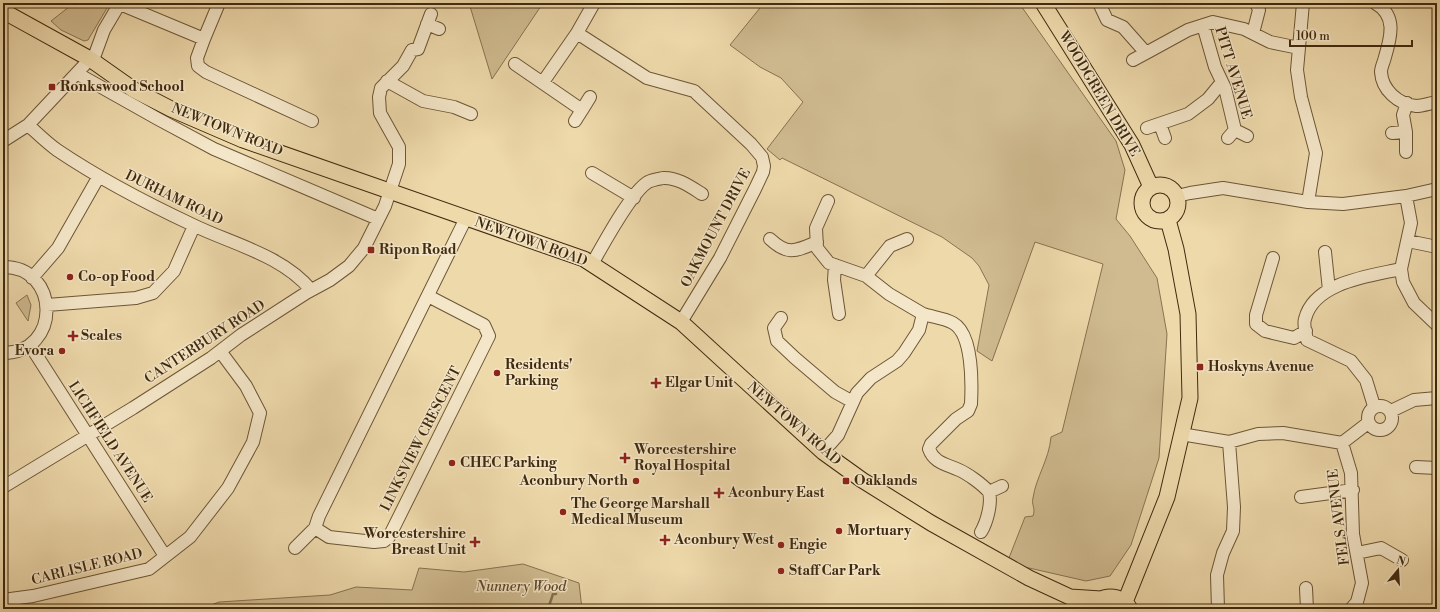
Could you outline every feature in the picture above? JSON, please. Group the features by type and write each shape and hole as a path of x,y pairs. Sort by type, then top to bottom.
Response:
{"main road":[{"name":"WOODGREEN DRIVE","path":"1043,3 1132,145 1151,187"},
{"name":"NEWTOWN ROAD","path":"3,11 92,59 134,90 243,140 567,253 592,264 682,322 823,452 862,480 931,523 999,562 1070,597 1096,604 1114,596 1128,605"},
{"path":"1161,184 1171,188 1178,196 1179,202 1176,212 1168,220 1157,221 1152,219 1144,211 1142,200 1147,190 1151,187 1161,184"},
{"path":"1128,605 1167,497 1190,398 1188,314 1176,249 1168,220"},
{"name":"NEWTOWN ROAD","path":"1070,597 1082,609"}],"street":[{"path":"3,141 28,125 92,59 104,30 120,3 204,39"},
{"path":"219,3 197,58 198,66 206,72 312,121"},
{"path":"544,82 577,33 594,3"},
{"path":"1099,3 1107,20 1123,27 1146,53"},
{"path":"1253,34 1259,10 1256,3"},
{"path":"1303,3 1297,70 1301,97 1316,153 1308,202"},
{"path":"1377,4 1389,16 1391,24 1391,36 1381,71 1384,86 1396,99 1416,106 1437,102"},
{"path":"440,29 429,19 418,49 412,50 402,66 387,81 423,101 454,107 471,114"},
{"path":"1133,60 1188,30 1213,22 1253,34 1270,42 1299,48"},
{"name":"PITT AVENUE","path":"1203,25 1214,67 1222,82 1232,134 1247,136"},
{"name":"OAKMOUNT DRIVE","path":"577,33 647,78 694,91 752,144 762,157 764,166 763,172 755,189 720,258 682,322"},
{"path":"515,64 544,82 582,110"},
{"path":"78,74 158,120 378,219"},
{"name":"CANTERBURY ROAD","path":"3,487 89,435 220,351 241,335 311,290 330,280 349,266 364,248 390,192 400,164 399,147 380,113 378,104 381,88 387,81"},
{"path":"1147,128 1188,114 1208,99 1222,82"},
{"path":"575,122 590,98"},
{"path":"1406,152 1406,132 1403,115 1407,103"},
{"path":"1160,124 1165,138"},
{"name":"DURHAM ROAD","path":"28,125 56,150 99,176 132,195 194,226 276,262 301,278 311,290"},
{"path":"1392,132 1406,132"},
{"path":"592,173 634,198"},
{"path":"32,278 58,248 99,176"},
{"path":"592,264 634,198 648,182 663,178 682,183 702,194"},
{"path":"1178,196 1190,192 1223,188 1308,202 1343,204 1406,196 1437,190"},
{"path":"1406,196 1411,224 1401,269 1403,282 1414,303 1437,325"},
{"path":"828,201 816,228 817,248 829,263 866,276 923,318 953,323 963,334 969,353 971,398 968,411 956,419 931,444 929,449 931,455 938,461 960,470 989,492 990,496 987,514 981,532"},
{"path":"294,548 315,528 319,516 466,218"},
{"path":"47,305 136,298 153,292 174,271 194,226"},
{"path":"770,239 780,249 798,251 817,242"},
{"path":"866,276 890,246 907,239"},
{"path":"1408,241 1437,247"},
{"path":"1324,252 1329,290"},
{"path":"1273,258 1256,315 1256,324 1265,331 1294,338 1306,332"},
{"path":"835,265 834,280 839,314"},
{"path":"3,267 20,270 32,278 42,289 47,305 44,327 30,345 17,351 3,353"},
{"path":"1374,406 1366,380 1351,361 1306,340 1305,319 1315,298 1338,285 1401,269"},
{"name":"LINKSVIEW CRESCENT","path":"315,528 329,536 374,542 384,542 389,537 489,336 484,325 428,296"},
{"path":"781,318 774,328 777,341 835,392 853,402"},
{"path":"823,452 838,435 857,393 865,384 897,361 916,336 923,318"},
{"name":"LICHFIELD AVENUE","path":"30,345 165,556"},
{"name":"CARLISLE ROAD","path":"3,600 33,596 149,569 190,536 228,488 253,442 260,413 246,386 220,351"},
{"path":"1391,411 1414,400 1437,398"},
{"path":"1384,405 1391,411 1392,422 1386,429 1376,430 1368,423 1367,414 1374,406 1384,405"},
{"path":"1181,434 1229,442 1258,434 1283,433 1342,443 1368,423"},
{"path":"1218,609 1217,575 1223,553 1234,531 1234,507 1229,442"},
{"name":"FELS AVENUE","path":"1342,443 1351,473 1353,534 1362,583 1355,608"},
{"path":"1416,467 1437,468"},
{"path":"989,492 1002,486"},
{"path":"1301,497 1352,490"},
{"path":"1357,552 1381,548 1402,560"},
{"path":"1303,603 1306,588"}],"green space":[{"path":"74,3 110,3 88,40 84,41 61,30 51,21"},
{"path":"469,3 543,3 492,79"},
{"path":"764,3 1019,3 1116,141 1125,170 1116,219 1130,236 1157,278 1167,334 1159,458 1131,545 1110,576 1086,581 1007,563 1025,517 1033,516 1033,500 1035,490 1048,453 1051,437 1062,432 1103,264 1035,242 992,361 977,351 989,285 979,266 972,258 942,237 782,158 780,160 767,149 803,102 781,78 760,67 730,45"},
{"path":"27,295 31,305 28,321 16,303"},
{"name":"Nunnery Wood","path":"523,564 579,583 582,609 201,609 219,602 330,595 356,587 412,590 419,568 464,572"}],"waterway":[{"path":"548,609 553,594 556,594"}],"place":[{"name":"Ronkswood School","path":"52,87"},
{"name":"Ripon Road","path":"371,250"},
{"name":"Co-op Food","path":"70,277"},
{"name":"Scales","path":"73,336"},
{"name":"Evora","path":"62,351"},
{"name":"Hoskyns Avenue","path":"1200,367"},
{"name":"Residents' Parking","path":"497,373"},
{"name":"Elgar Unit","path":"656,383"},
{"name":"Worcestershire Royal Hospital","path":"625,458"},
{"name":"CHEC Parking","path":"452,463"},
{"name":"Aconbury North","path":"636,481"},
{"name":"Oaklands","path":"846,481"},
{"name":"Aconbury East","path":"719,493"},
{"name":"The George Marshall Medical Museum","path":"563,512"},
{"name":"Mortuary","path":"839,531"},
{"name":"Aconbury West","path":"665,540"},
{"name":"Worcestershire Breast Unit","path":"475,542"},
{"name":"Engie","path":"781,545"},
{"name":"Staff Car Park","path":"781,571"}]}
